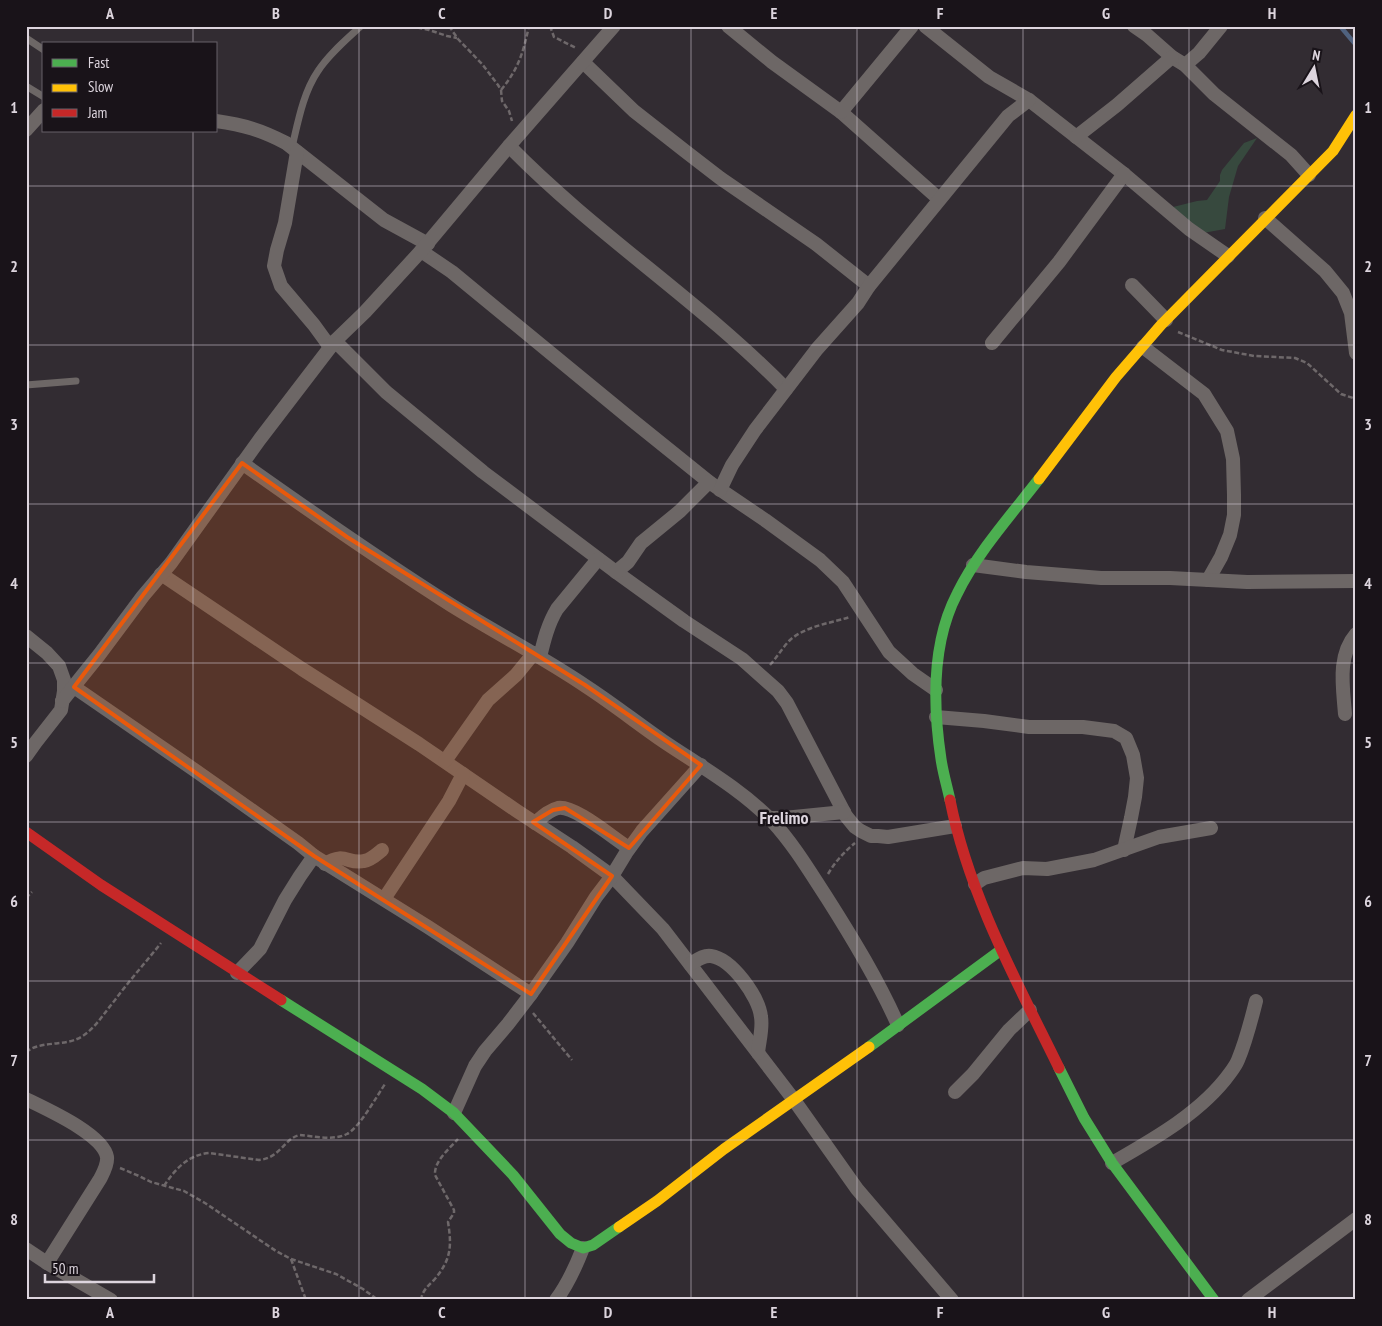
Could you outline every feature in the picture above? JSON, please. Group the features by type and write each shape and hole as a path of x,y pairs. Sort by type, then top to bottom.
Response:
{"street":[{"path":"62,702 170,563 242,463 332,344 365,312 425,247 510,144 614,26"},
{"path":"728,26 772,62 841,112 939,199"},
{"path":"841,112 912,26"},
{"path":"925,26 989,77 1029,100 1124,174 1189,229 1228,256"},
{"path":"1134,26 1172,57 1185,65 1214,94 1291,155 1309,175"},
{"path":"1185,65 1199,53 1221,26"},
{"path":"1076,137 1117,105 1172,57"},
{"path":"585,59 634,111 720,178 816,244 869,286"},
{"path":"720,490 732,464 786,389 858,303 869,286 1008,116 1029,100"},
{"path":"26,130 42,112"},
{"path":"1214,1300 1112,1163 1084,1118 1001,950 975,884 956,826 941,761 936,717 936,690 940,650 946,623 956,595 973,565 1116,377 1164,322 1333,151 1356,115"},
{"path":"218,122 242,125 268,133 294,149 384,220 425,247 452,272 709,482 820,560 843,582 889,652 913,674 936,690"},
{"path":"510,144 562,197 606,235 688,300 764,366 786,389"},
{"path":"294,149 285,224 274,266 281,286 332,344 386,392 483,472 616,572 684,621 742,659 778,691 844,812 855,827 870,835 888,837 956,826"},
{"path":"992,343 1059,262 1124,174"},
{"path":"1265,218 1325,271 1343,293 1351,313 1356,353"},
{"path":"1132,285 1164,322"},
{"path":"1143,347 1204,394 1227,431 1233,459 1234,515 1230,535 1221,558 1208,580"},
{"path":"242,463 347,537 452,605 537,655 606,699 742,795 768,818 800,856 866,962 898,1025"},
{"path":"616,572 628,562 641,543 680,511 709,482"},
{"path":"444,761 488,700 537,655 554,614 598,559"},
{"path":"973,565 1026,572 1101,578 1170,578 1246,582 1356,580"},
{"path":"161,574 302,669 370,711 612,876 663,929 794,1100 857,1189 952,1300"},
{"path":"1345,714 1342,680 1343,662 1350,641 1356,634"},
{"path":"26,636 47,652 59,666 64,680 61,710 26,756"},
{"path":"74,687 212,782 319,860 384,899 528,998"},
{"path":"936,717 984,721 1028,728 1083,727 1114,730 1126,738 1133,755 1137,778 1124,850"},
{"path":"454,1113 475,1066 485,1051 528,998 568,942 596,896 630,848 659,811 701,765"},
{"path":"384,899 449,801 463,774"},
{"path":"535,823 553,810 565,808 582,816 630,848"},
{"path":"768,818 844,812"},
{"path":"975,884 984,878 1023,868 1047,869 1094,860 1159,837 1211,828"},
{"path":"26,832 101,885 422,1089 454,1113 469,1128 513,1175 560,1234 571,1243 583,1248 592,1245 657,1201 724,1149 841,1068 1001,950"},
{"path":"237,973 260,949 285,900 300,876 319,860 338,857 364,861 382,850"},
{"path":"690,964 702,956 711,956 721,959 731,966 741,978 758,1006 762,1019 758,1053"},
{"path":"1112,1163 1154,1139 1205,1101 1222,1083 1238,1062 1256,1001"},
{"path":"955,1092 973,1074 1009,1030 1030,1010"},
{"path":"26,1099 81,1129 97,1141 107,1157 106,1164 89,1197 47,1263"},
{"path":"1248,1300 1356,1219"},
{"path":"556,1300 568,1281 583,1248"},
{"path":"26,1249 110,1300"}],"lane":[{"path":"294,149 298,120 307,92 318,71 332,54 361,26"},
{"path":"26,38 42,49"},
{"path":"26,86 42,96"},
{"path":"26,385 76,381"}],"path":[{"path":"410,26 457,38"},
{"path":"449,26 457,38 491,74 501,90 502,101 509,112 512,123 510,144"},
{"path":"501,90 514,73 520,59 528,26"},
{"path":"550,26 554,37 574,47 585,59"},
{"path":"1164,322 1222,350 1254,356 1295,358 1307,363 1342,394 1356,399"},
{"path":"762,677 789,641 795,636 864,613"},
{"path":"820,887 834,863 844,852 855,843 870,835"},
{"path":"26,898 32,892"},
{"path":"26,1052 33,1047 67,1042 87,1033 101,1020 171,930"},
{"path":"528,998 572,1060"},
{"path":"164,1186 176,1168 204,1154 209,1153 258,1160 278,1153 295,1136 300,1134 333,1137 347,1134 359,1122 393,1072"},
{"path":"421,1300 424,1291 442,1271 447,1261 451,1238 448,1222 454,1213 435,1176 435,1167 444,1154 469,1128"},
{"path":"106,1164 129,1171 151,1182 184,1191 263,1244 291,1260 336,1274 378,1300"},
{"path":"291,1260 306,1300"}],"highlighted area":[{"path":"242,463 347,537 585,685 701,765 629,848 565,808 553,810 533,822 612,876 531,994 314,856 74,687"}],"green space":[{"path":"1257,138 1238,166 1229,197 1225,229 1203,233 1169,208 1207,200 1220,181 1222,170 1244,143"}],"waterway":[{"path":"1340,26 1356,45"}],"traffic: fast":[{"path":"950,800 938,739 936,696 939,653 943,633 957,594 974,564 1039,479"},
{"path":"869,1047 1001,950"},
{"path":"281,1000 422,1089 454,1113 513,1175 560,1234 571,1243 583,1248 593,1245 619,1227"},
{"path":"1059,1068 1084,1118 1112,1163 1214,1300"}],"traffic: slow":[{"path":"1039,479 1116,377 1161,325 1333,151 1356,115"},
{"path":"619,1227 657,1201 724,1149 869,1047"}],"traffic: jam":[{"path":"950,800 958,835 982,904 1011,970 1059,1068"},
{"path":"26,832 101,885 281,1000"}],"district":[{"name":"Frelimo","path":"784,818"}]}
